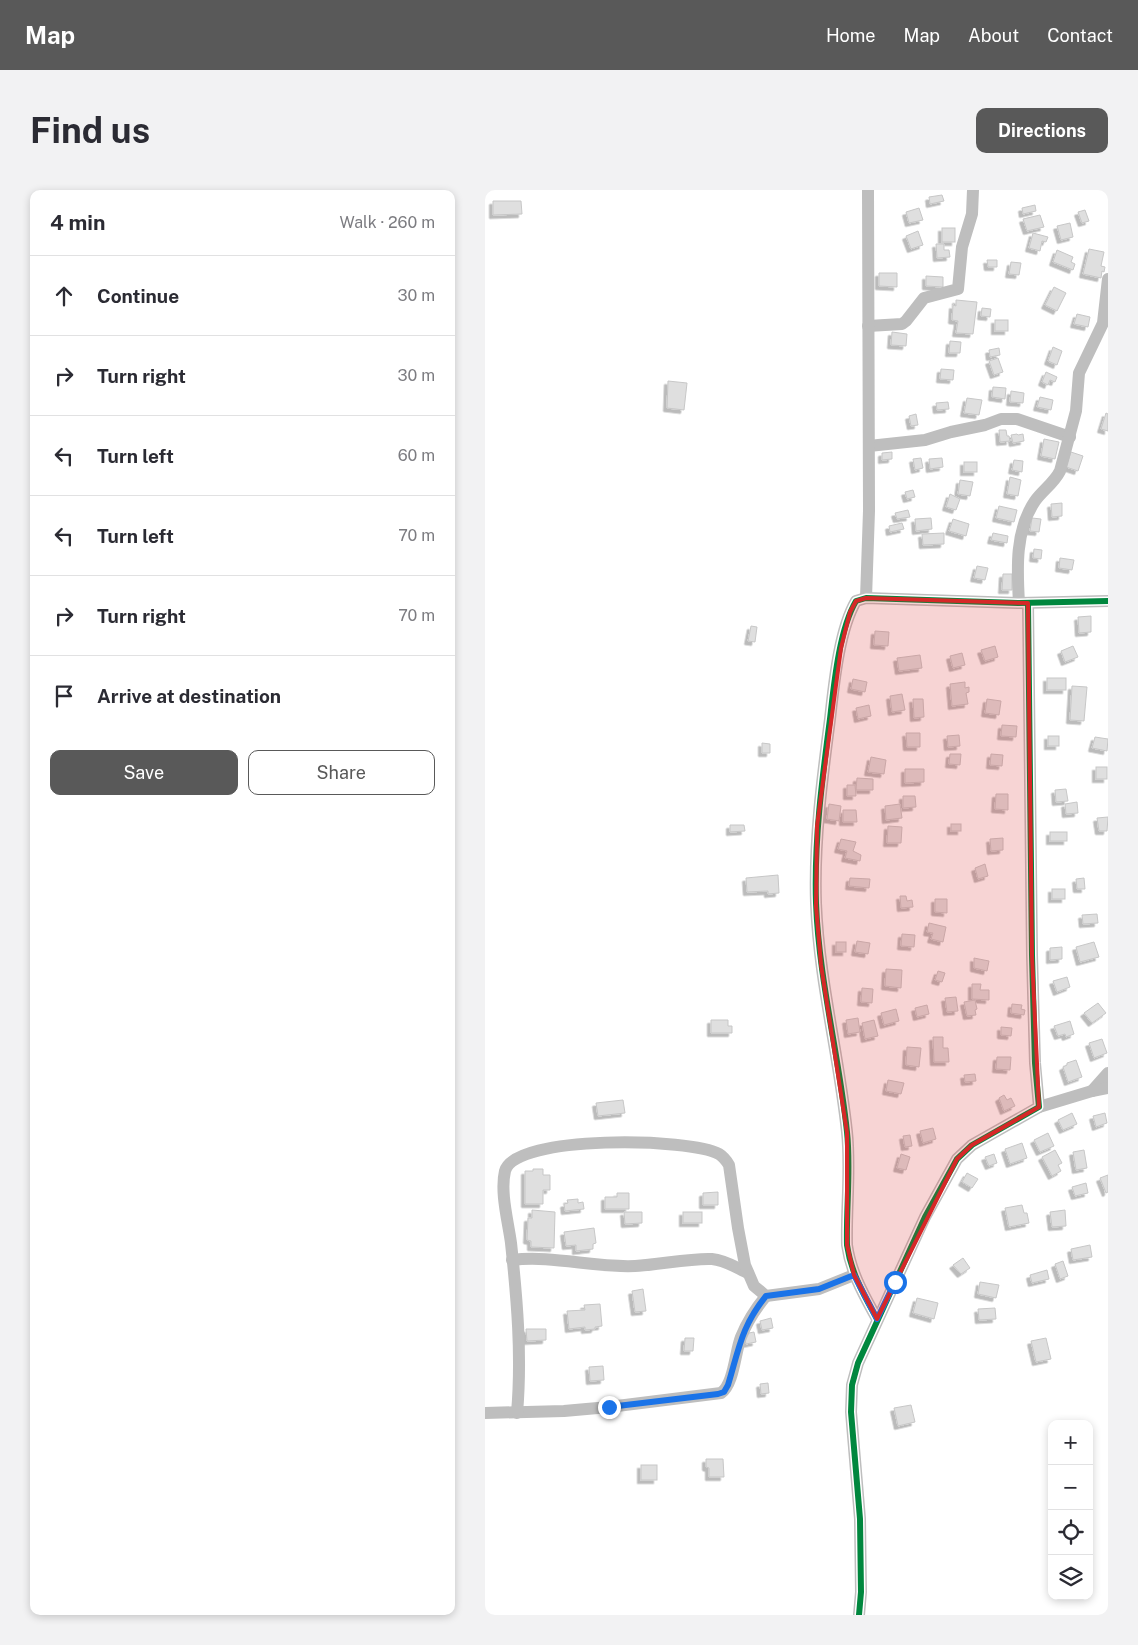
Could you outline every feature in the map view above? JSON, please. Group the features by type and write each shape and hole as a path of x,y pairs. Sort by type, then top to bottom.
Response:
{"street":[{"path":"866,598 869,446 867,326 868,190"},
{"path":"867,326 902,324 924,298 959,289 962,247 972,214 973,190"},
{"path":"1039,1107 1035,1063 1024,603 1017,564 1026,521 1034,502 1058,476 1076,410 1079,373 1103,323 1108,279"},
{"path":"869,446 925,440 1012,418 1070,437"},
{"path":"877,1319 849,1262 847,1245 847,1133 821,966 816,906 815,865 817,826 832,701 841,648 850,612 856,601 866,598 1024,603 1108,601"},
{"path":"1093,1091 1108,1073"},
{"path":"859,1615 861,1592 860,1519 851,1412 852,1385 858,1363 877,1319 925,1216 957,1159 972,1145 1039,1107 1108,1088"},
{"path":"517,1413 520,1352 504,1184 505,1172 512,1161 528,1152 575,1144 627,1142 686,1146 720,1154 729,1165 737,1228 748,1274 754,1286 766,1296"},
{"path":"512,1260 526,1258 613,1266 636,1266 712,1259 727,1263 748,1274"},
{"path":"485,1413 517,1413 609,1407 721,1393 728,1385 742,1336 754,1313 766,1296 819,1289 854,1275"}],"highlighted area":[{"path":"866,598 1028,603 1032,955 1039,1107 972,1145 957,1159 877,1319 854,1275 847,1245 847,1133 821,965 816,906 817,826 841,648 850,612 856,601"}],"building":[{"path":"942,195 944,201 930,204 929,197"},
{"path":"493,201 521,201 522,214 493,215"},
{"path":"1035,205 1036,211 1023,214 1022,208"},
{"path":"919,208 923,220 909,223 906,212"},
{"path":"1085,210 1089,221 1082,223 1078,212"},
{"path":"1040,215 1044,227 1027,231 1023,219"},
{"path":"1070,223 1073,237 1061,240 1057,226"},
{"path":"942,228 955,228 955,242 942,242"},
{"path":"918,231 923,245 911,249 906,236"},
{"path":"1033,233 1048,237 1046,242 1042,241 1040,251 1029,248"},
{"path":"936,244 944,244 944,250 949,250 950,257 937,258"},
{"path":"1089,249 1104,252 1101,266 1105,267 1101,278 1083,274"},
{"path":"1057,250 1073,257 1071,262 1075,264 1073,270 1053,262"},
{"path":"987,260 997,260 997,267 988,267"},
{"path":"1011,262 1021,263 1019,275 1009,274"},
{"path":"879,273 897,273 897,287 879,286"},
{"path":"926,276 943,277 943,287 926,286"},
{"path":"1054,287 1066,293 1057,311 1045,305"},
{"path":"956,300 977,302 973,334 956,333 958,321 952,320 953,305 956,306"},
{"path":"982,308 991,309 990,317 981,316"},
{"path":"1077,314 1090,317 1088,327 1074,324"},
{"path":"995,320 1008,320 1008,331 995,331"},
{"path":"892,332 907,334 906,346 891,345"},
{"path":"950,341 961,342 960,353 949,353"},
{"path":"1053,347 1062,351 1057,365 1048,361"},
{"path":"999,348 1000,355 990,357 989,350"},
{"path":"998,358 1003,372 994,375 989,361"},
{"path":"941,369 954,370 953,380 940,379"},
{"path":"1046,372 1057,377 1055,382 1050,380 1048,385 1042,382"},
{"path":"668,381 687,383 684,410 667,408"},
{"path":"993,387 1006,388 1005,399 992,397"},
{"path":"1011,391 1024,393 1023,403 1010,402"},
{"path":"1040,397 1053,400 1051,410 1037,407"},
{"path":"967,398 982,400 979,415 964,413"},
{"path":"948,402 949,409 937,410 936,403"},
{"path":"1106,413 1108,414 1108,431 1101,429"},
{"path":"916,414 918,425 911,426 909,416"},
{"path":"999,430 1006,430 1010,441 1000,442"},
{"path":"1023,434 1024,441 1013,443 1011,435"},
{"path":"1044,439 1059,442 1055,459 1041,456"},
{"path":"892,452 892,459 882,460 882,453"},
{"path":"1071,452 1083,456 1078,471 1066,467"},
{"path":"921,458 923,468 915,470 913,459"},
{"path":"942,458 943,467 930,469 929,459"},
{"path":"1014,460 1023,461 1022,472 1012,470"},
{"path":"964,462 977,462 977,472 964,472"},
{"path":"1010,477 1021,480 1018,496 1007,494"},
{"path":"960,480 973,482 970,496 958,494"},
{"path":"913,490 915,497 907,499 905,492"},
{"path":"950,494 960,499 956,510 946,507"},
{"path":"1062,503 1062,516 1052,517 1051,504"},
{"path":"999,506 1017,510 1014,522 996,518"},
{"path":"908,510 910,517 897,519 895,513"},
{"path":"931,518 932,529 916,531 915,519"},
{"path":"1032,518 1041,519 1039,532 1030,531"},
{"path":"953,519 969,524 966,536 949,531"},
{"path":"902,523 904,529 890,532 889,526"},
{"path":"944,533 944,544 923,545 922,534"},
{"path":"993,533 1008,536 1007,543 991,540"},
{"path":"1034,549 1042,550 1041,559 1033,558"},
{"path":"1060,558 1074,560 1072,570 1059,568"},
{"path":"977,566 988,568 985,580 974,578"},
{"path":"1003,574 1012,574 1012,590 1002,590"},
{"path":"1091,616 1091,632 1079,633 1078,617"},
{"path":"751,626 757,627 755,642 748,641"},
{"path":"875,631 889,632 888,646 874,645"},
{"path":"995,646 998,657 985,661 981,650"},
{"path":"1073,646 1078,657 1065,662 1061,651"},
{"path":"962,653 965,665 953,668 950,656"},
{"path":"920,655 922,668 899,671 897,658"},
{"path":"1047,678 1066,678 1066,690 1047,690"},
{"path":"853,679 867,682 865,692 851,689"},
{"path":"965,682 965,688 969,687 969,692 966,693 968,704 952,706 950,684"},
{"path":"1072,686 1087,687 1084,721 1070,720"},
{"path":"902,694 905,710 892,712 890,696"},
{"path":"913,699 923,699 924,717 914,718"},
{"path":"987,699 1001,701 999,715 985,713"},
{"path":"869,705 871,716 858,719 856,708"},
{"path":"1002,725 1017,726 1016,737 1001,736"},
{"path":"906,733 920,733 920,747 907,747"},
{"path":"959,735 960,746 948,747 947,736"},
{"path":"1048,736 1059,736 1059,746 1048,746"},
{"path":"1095,737 1108,739 1107,751 1092,748"},
{"path":"762,743 770,744 770,753 762,753"},
{"path":"950,754 961,754 960,765 949,764"},
{"path":"991,754 1003,755 1002,766 990,765"},
{"path":"871,757 886,760 884,774 868,772"},
{"path":"1096,767 1107,767 1107,779 1096,779"},
{"path":"905,769 924,769 924,782 905,783"},
{"path":"857,778 873,779 873,790 856,790"},
{"path":"847,785 855,785 856,796 847,796"},
{"path":"1066,789 1068,801 1056,802 1055,790"},
{"path":"996,794 1008,794 1008,810 995,809"},
{"path":"903,796 915,796 916,807 903,808"},
{"path":"1077,802 1078,813 1066,814 1065,804"},
{"path":"829,804 841,806 839,821 827,819"},
{"path":"900,804 902,818 886,820 885,806"},
{"path":"843,810 856,810 857,822 843,822"},
{"path":"1108,817 1107,831 1099,831 1097,818"},
{"path":"951,824 961,824 961,831 951,831"},
{"path":"730,825 744,825 745,831 730,832"},
{"path":"888,826 902,827 901,843 887,843"},
{"path":"1050,832 1067,832 1067,841 1050,841"},
{"path":"1003,838 1003,850 991,851 990,839"},
{"path":"841,839 856,842 853,851 861,855 860,861 845,858 847,851 838,849"},
{"path":"985,864 988,876 978,879 975,868"},
{"path":"778,875 779,893 768,894 768,891 747,892 746,878"},
{"path":"850,878 870,879 869,888 849,886"},
{"path":"1084,878 1085,889 1077,889 1076,879"},
{"path":"1052,889 1065,889 1065,899 1052,899"},
{"path":"900,896 906,896 907,901 912,900 913,907 901,908"},
{"path":"935,899 947,899 947,913 935,912"},
{"path":"1097,914 1098,923 1083,924 1082,915"},
{"path":"929,923 946,927 943,942 931,939 933,933 927,932"},
{"path":"902,934 915,935 914,947 901,946"},
{"path":"857,941 870,943 868,954 855,952"},
{"path":"836,942 846,942 846,952 836,952"},
{"path":"1094,942 1099,957 1080,962 1076,947"},
{"path":"1062,947 1062,959 1050,960 1050,948"},
{"path":"974,958 989,961 987,971 974,968"},
{"path":"886,969 902,970 901,988 885,986"},
{"path":"938,971 945,973 942,982 935,980"},
{"path":"1067,977 1070,987 1057,992 1053,981"},
{"path":"972,984 981,984 980,990 989,990 989,1000 972,999"},
{"path":"862,988 873,989 872,1003 861,1002"},
{"path":"956,997 958,1011 947,1012 945,998"},
{"path":"975,1000 976,1015 967,1016 964,1002"},
{"path":"1098,1003 1106,1013 1092,1023 1084,1013"},
{"path":"1012,1004 1022,1005 1021,1009 1025,1010 1024,1015 1011,1013"},
{"path":"927,1005 929,1014 917,1017 915,1008"},
{"path":"896,1009 899,1021 884,1025 881,1013"},
{"path":"858,1018 860,1032 848,1034 846,1020"},
{"path":"711,1020 728,1020 728,1026 732,1026 732,1033 711,1033"},
{"path":"874,1020 878,1036 865,1039 862,1023"},
{"path":"1070,1021 1074,1034 1066,1037 1065,1034 1058,1036 1054,1026"},
{"path":"1001,1027 1012,1028 1011,1036 1001,1035"},
{"path":"933,1037 943,1037 943,1048 948,1048 949,1062 934,1062"},
{"path":"1102,1039 1107,1053 1094,1058 1089,1043"},
{"path":"907,1047 921,1048 919,1067 906,1065"},
{"path":"997,1057 1011,1057 1010,1070 996,1069"},
{"path":"1076,1060 1082,1077 1068,1082 1063,1067 1067,1063"},
{"path":"975,1074 976,1081 965,1082 964,1075"},
{"path":"888,1080 904,1083 901,1094 886,1091"},
{"path":"1004,1095 1007,1100 1011,1098 1015,1106 1004,1111 999,1098"},
{"path":"623,1100 625,1113 598,1116 596,1103"},
{"path":"1072,1113 1077,1124 1063,1130 1058,1120"},
{"path":"1105,1113 1107,1123 1096,1127 1093,1116"},
{"path":"933,1128 936,1139 923,1143 920,1131"},
{"path":"1048,1133 1054,1146 1040,1152 1034,1140"},
{"path":"910,1135 912,1146 905,1147 903,1136"},
{"path":"1022,1143 1027,1158 1010,1164 1005,1149"},
{"path":"1055,1150 1062,1163 1058,1165 1061,1171 1052,1176 1042,1157"},
{"path":"1084,1150 1087,1168 1076,1170 1073,1152"},
{"path":"901,1154 910,1157 906,1170 897,1168"},
{"path":"994,1154 997,1163 989,1166 985,1157"},
{"path":"533,1169 543,1169 543,1175 550,1175 550,1190 543,1190 543,1204 525,1204 525,1171 533,1171"},
{"path":"967,1173 978,1179 972,1188 962,1182"},
{"path":"1108,1175 1108,1192 1106,1193 1100,1178"},
{"path":"1086,1183 1088,1193 1075,1196 1072,1187"},
{"path":"718,1192 718,1205 703,1205 703,1193"},
{"path":"617,1193 629,1193 629,1209 605,1209 605,1197 617,1197"},
{"path":"578,1199 578,1203 583,1202 584,1209 565,1211 564,1204 568,1203 567,1200"},
{"path":"1022,1205 1024,1213 1027,1213 1029,1223 1009,1227 1005,1208"},
{"path":"532,1210 555,1212 554,1248 531,1247 531,1241 527,1240 528,1218 532,1218"},
{"path":"1065,1210 1066,1226 1052,1227 1050,1212"},
{"path":"624,1212 642,1212 642,1223 625,1224"},
{"path":"683,1212 702,1212 702,1223 683,1223"},
{"path":"594,1228 596,1243 593,1244 593,1249 576,1251 576,1245 566,1246 564,1232"},
{"path":"1090,1245 1092,1257 1073,1260 1071,1249"},
{"path":"963,1258 970,1268 961,1274 953,1265"},
{"path":"1063,1261 1068,1276 1060,1279 1055,1264"},
{"path":"1047,1270 1049,1279 1032,1283 1030,1275"},
{"path":"980,1282 999,1285 996,1298 978,1294"},
{"path":"643,1289 646,1311 635,1312 632,1291"},
{"path":"917,1298 938,1303 934,1319 913,1313"},
{"path":"600,1304 602,1326 585,1330 585,1327 569,1329 567,1311 585,1310 584,1305"},
{"path":"995,1308 996,1319 979,1320 978,1309"},
{"path":"771,1318 773,1328 762,1330 760,1321"},
{"path":"526,1329 546,1329 546,1340 527,1341"},
{"path":"754,1332 756,1342 746,1344 744,1334"},
{"path":"685,1338 694,1338 693,1351 684,1351"},
{"path":"1046,1338 1051,1359 1036,1362 1031,1341"},
{"path":"603,1366 604,1380 590,1381 589,1367"},
{"path":"768,1383 769,1393 761,1394 760,1384"},
{"path":"911,1405 915,1422 898,1426 894,1408"},
{"path":"706,1459 723,1459 724,1477 709,1477"},
{"path":"641,1465 657,1465 657,1480 641,1480"}],"cycle path":[{"path":"877,1319 855,1274 847,1245 849,1160 847,1132 821,961 816,903 817,834 836,674 845,627 856,601 866,598 1019,603 1108,601"},
{"path":"859,1615 861,1592 860,1519 851,1412 852,1385 858,1363 925,1217 957,1159 972,1145 1039,1107 1035,1063 1032,955 1028,603"}],"route":[{"path":"609,1407 724,1392 728,1385 737,1348 742,1336 760,1303 766,1296 819,1289 854,1275 877,1319 895,1282"}]}
